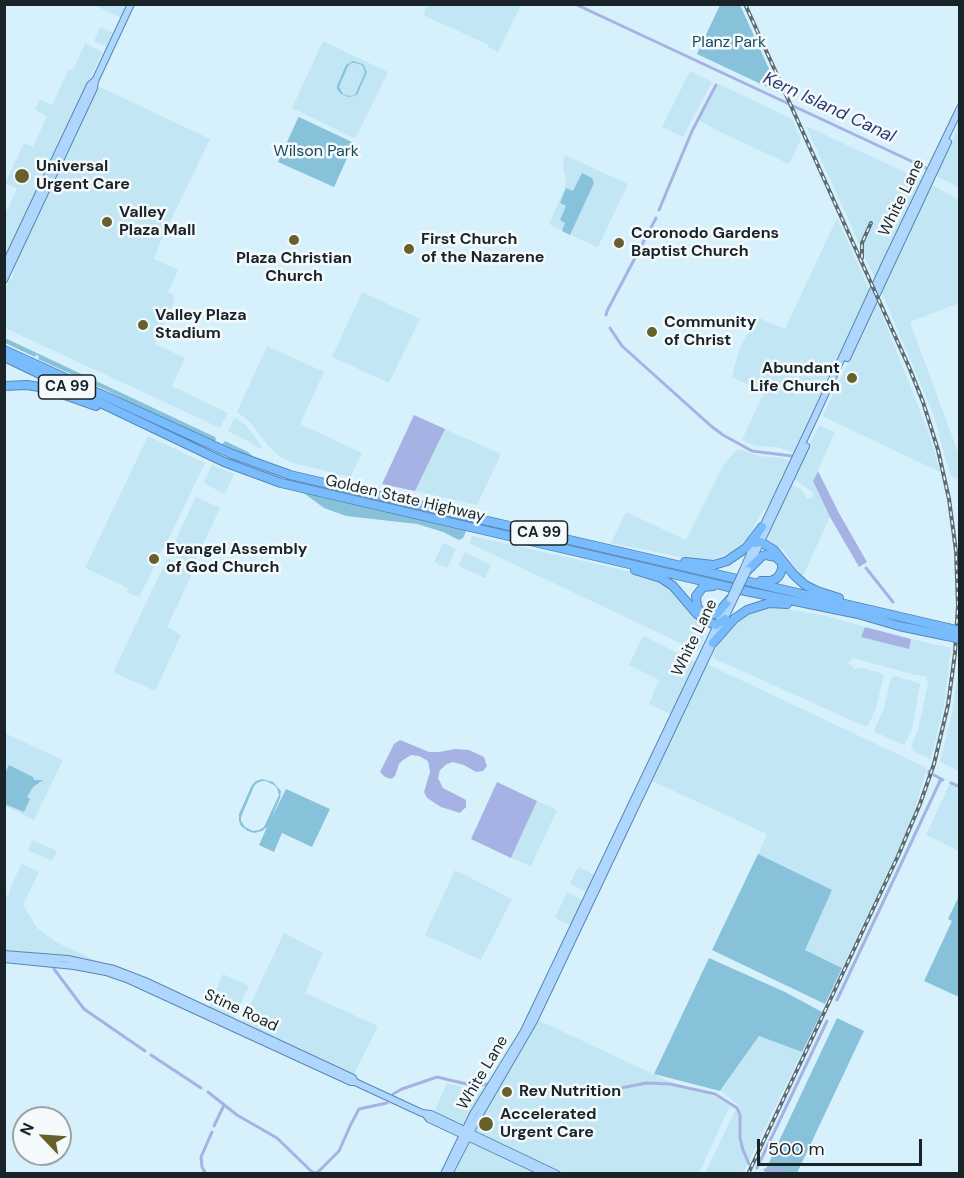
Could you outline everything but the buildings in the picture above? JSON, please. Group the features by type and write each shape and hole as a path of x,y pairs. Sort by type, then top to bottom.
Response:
{"highway":[{"name":"Golden State Highway","path":"4,349 232,454 304,479 868,609 947,632 960,639"},
{"name":"Golden State Highway","path":"4,357 224,462 281,483 741,590 858,614 899,626 947,632 960,631"},
{"path":"4,386 27,385 45,388 129,417"},
{"path":"627,554 714,565 727,561 742,552 762,526"},
{"path":"758,543 777,552 794,575 805,585 868,609"},
{"path":"736,578 771,581 780,574 782,563 776,556 766,555 745,570"},
{"path":"603,558 666,581 681,594 697,614 716,625 724,620"},
{"path":"731,600 719,612 711,615 702,613 696,604 697,594 706,586 741,590"},
{"path":"713,643 739,615 764,604 782,603 858,614"}],"main road":[{"path":"6,271 17,254 131,4"},
{"path":"4,280 17,239 90,85 95,81"},
{"name":"White Lane","path":"539,1004 546,985 724,620 731,600 779,502 792,464 869,298 958,120 956,119 960,109"},
{"name":"White Lane","path":"904,229 908,214 960,109"},
{"path":"77,124 80,114 78,111"},
{"path":"56,157 58,160 56,170"},
{"path":"17,239 19,241 17,254"},
{"name":"White Lane","path":"758,543 762,526 788,478 868,313 887,265"},
{"path":"868,313 869,298"},
{"name":"White Lane","path":"651,769 657,750 680,701 716,625 731,600"},
{"path":"675,723 681,706 680,701"},
{"name":"White Lane","path":"446,1173 448,1164 516,1054 633,811 640,791"},
{"path":"4,954 68,959 113,971"},
{"path":"4,959 113,971"},
{"name":"Stine Road","path":"113,971 310,1064 425,1114 431,1114 496,1150 552,1173"},
{"name":"Stine Road","path":"113,971 150,983 353,1078 355,1082"},
{"name":"White Lane","path":"446,1173 494,1080 527,1030"},
{"path":"310,1064 313,1062 328,1066"},
{"path":"488,1101 487,1097 494,1086 494,1080"},
{"name":"Stine Road","path":"466,1134 518,1155 552,1173"},
{"path":"496,1150 514,1156 518,1155"}],"shaded area":[{"path":"97,4 127,5 121,18 96,6"},
{"path":"428,4 521,5 498,52 488,47 487,44 425,16"},
{"path":"100,27 114,33 107,47 94,41"},
{"path":"323,41 388,72 354,138 292,108"},
{"path":"85,43 102,53 5,258 5,214 17,189 5,183 24,143 33,147 47,116 35,110 40,99 52,105 69,69 73,70"},
{"path":"690,71 712,82 683,137 662,127"},
{"path":"719,84 792,119 801,139 789,164 699,120"},
{"path":"98,86 210,139 154,259 178,270 168,292 174,295 175,300 155,344 185,358 172,386 228,413 220,428 5,328 5,290 9,280 12,279 13,268"},
{"path":"959,125 959,189 938,177 937,174"},
{"path":"806,126 922,180 875,279"},
{"path":"565,155 628,184 598,247 549,224 565,188 563,167"},
{"path":"934,186 959,200 959,303 910,322 959,455 959,480 950,475 934,416 881,291 931,187"},
{"path":"837,218 870,291 794,453 777,447 756,446 742,440 764,392 732,377 739,350 759,318 785,329"},
{"path":"362,292 420,319 389,383 332,357"},
{"path":"877,302 928,431 940,472 823,415"},
{"path":"267,346 324,372 300,424 362,453 351,476 313,468 280,457 268,446 250,422 237,412"},
{"path":"414,415 445,429 415,491 382,484"},
{"path":"236,418 246,425 262,447 260,449 229,432"},
{"path":"819,425 835,432 813,481 830,517 802,578 784,550 770,541 767,535 791,484 802,490 807,499 813,497 812,491 795,480 794,476"},
{"path":"445,429 501,454 477,505 415,491"},
{"path":"148,436 205,463 139,597 127,592 128,588 85,568"},
{"path":"738,449 759,456 791,461 785,473 780,477 781,481 772,500 748,537 731,552 714,559 700,561 611,543 626,512 686,540 724,464"},
{"path":"212,465 234,474 225,494 204,482"},
{"path":"818,471 867,562 859,567 830,517 813,481"},
{"path":"196,497 220,508 193,565 170,552"},
{"path":"472,536 628,571 658,580 668,586 695,617 708,625 700,649 697,651 471,544"},
{"path":"443,543 456,549 447,568 434,562"},
{"path":"465,552 491,565 485,578 458,566"},
{"path":"167,559 194,570 167,627 181,635 155,691 115,673 114,670"},
{"path":"764,607 827,616 865,627 861,636 909,648 911,639 951,648 944,706 930,759 913,751 911,746 918,730 928,683 926,676 853,658 848,663 855,669 862,668 884,674 876,708 868,726 864,726 713,658 715,650 732,624 752,611"},
{"path":"865,627 911,639 909,649 861,637"},
{"path":"643,636 695,663 672,715 649,704 659,680 629,665"},
{"path":"707,664 927,768 910,825 842,968 805,950 831,890 758,854 767,834 652,781"},
{"path":"959,666 959,771 940,762 952,713"},
{"path":"894,676 920,685 912,729 903,745 874,730 883,711 891,678"},
{"path":"7,734 63,760 34,820 5,806 4,739"},
{"path":"400,740 429,752 469,750 484,757 487,766 483,771 476,772 453,762 440,770 438,778 443,788 466,800 466,807 460,813 441,807 427,798 424,792 430,772 428,761 419,756 411,755 403,760 391,779 380,772 394,744"},
{"path":"951,781 959,783 959,851 926,835"},
{"path":"497,782 537,801 511,858 471,839"},
{"path":"537,801 557,810 531,866 511,858"},
{"path":"32,840 57,851 52,861 28,850"},
{"path":"23,864 39,872 23,905 37,928 58,943 99,962 60,955 5,952 5,899"},
{"path":"578,867 595,875 587,892 570,884"},
{"path":"455,870 512,899 481,960 425,935"},
{"path":"567,892 582,901 571,926 555,918"},
{"path":"284,933 323,953 305,993 378,1026 354,1074 242,1022"},
{"path":"223,974 249,986 233,1020 208,1008"},
{"path":"538,1020 685,1089 714,1096 730,1106 699,1173 565,1173 473,1131"},
{"path":"759,1036 802,1052 743,1173 705,1173 738,1105 721,1091"},
{"path":"447,1083 477,1091 486,1089 463,1126 434,1112"},
{"path":"469,1140 540,1174 453,1174"}],"green space":[{"name":"Planz Park","path":"720,5 740,5 780,93 697,54"},
{"path":"353,61 363,64 367,72 357,95 349,97 341,94 337,89 346,65","holes":["356,63 362,65 365,72 355,95 349,96 343,94 339,87 348,66"]},
{"name":"Wilson Park","path":"299,117 354,143 334,187 278,162"},
{"path":"582,173 592,178 594,183 570,235 562,231 565,223 560,220 566,206 560,203 566,188 573,191"},
{"path":"5,338 215,437 214,444 38,359 39,356 35,357 5,343"},
{"path":"225,441 248,452 256,459 220,447"},
{"path":"301,491 467,529 463,538 459,540 417,524 346,516 324,508"},
{"path":"9,765 33,777 34,780 43,780 33,787 27,797 30,799 24,812 5,804 5,770"},
{"path":"262,779 273,782 281,791 271,819 286,789 330,809 312,847 282,833 274,852 259,845 267,827 254,833 241,826 239,814 256,781","holes":["266,781 277,788 279,795 264,827 253,831 245,827 241,817 254,786"]},
{"path":"758,854 832,890 805,950 842,968 825,1004 712,950"},
{"path":"959,896 959,997 924,981 952,921 948,919"},
{"path":"709,958 785,992 822,1012 802,1052 759,1036 720,1091 654,1074"},
{"path":"837,1018 864,1031 797,1173 764,1173"}],"waterway":[{"name":"Kern Island Canal","path":"575,4 926,168"},
{"path":"659,210 692,131 716,85"},
{"path":"606,315 656,218"},
{"path":"610,328 622,346 723,435 752,451 792,456"},
{"path":"866,568 893,602"},
{"path":"934,775 943,780"},
{"path":"837,1000 941,779"},
{"path":"951,783 960,787"},
{"path":"54,969 84,1009 145,1051"},
{"path":"757,1168 827,1021"},
{"path":"151,1055 201,1088"},
{"path":"393,1094 437,1077 475,1086 488,1084"},
{"path":"612,1088 646,1083 670,1084 715,1094 737,1108 740,1115 740,1138 749,1164"},
{"path":"208,1092 237,1115 277,1138 315,1173 339,1151 359,1109 387,1103"},
{"path":"214,1126 224,1105"},
{"path":"206,1174 202,1167 201,1157 212,1132"},
{"path":"765,1170 779,1169 790,1174"}],"railway":[{"path":"745,4 923,402 938,450 949,499 956,551 958,606 948,705 934,764 920,804 898,856 748,1174"},
{"path":"862,258 862,243 871,223"}],"place":[{"name":"Universal Urgent Care","path":"22,176"},
{"name":"Valley Plaza Mall","path":"107,222"},
{"name":"Plaza Christian Church","path":"294,240"},
{"name":"Coronodo Gardens Baptist Church","path":"619,243"},
{"name":"First Church of the Nazarene","path":"409,249"},
{"name":"Valley Plaza Stadium","path":"143,325"},
{"name":"Community of Christ","path":"652,332"},
{"name":"Abundant Life Church","path":"852,378"},
{"name":"Evangel Assembly of God Church","path":"154,559"},
{"name":"Rev Nutrition","path":"507,1092"},
{"name":"Accelerated Urgent Care","path":"486,1124"}]}
